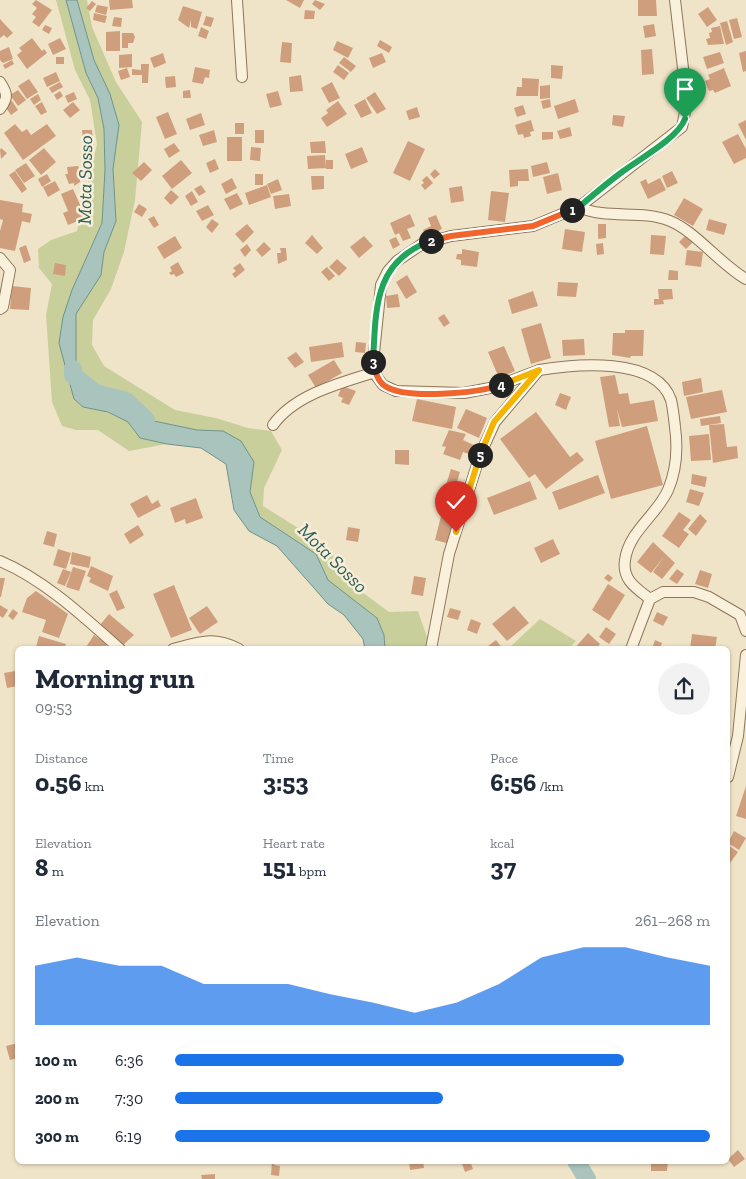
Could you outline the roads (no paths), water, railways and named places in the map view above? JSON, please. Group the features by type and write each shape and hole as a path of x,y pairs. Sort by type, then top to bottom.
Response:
{"street":[{"path":"237,0 242,77"},
{"path":"650,599 629,583 625,572 625,561 628,548 668,492 674,473 678,448 671,400 651,377 629,369 597,365 566,366 539,370 495,387 464,393 439,394 396,391 384,385 375,372 373,363 381,285 388,271 397,261 422,244 438,239 533,226 579,207 682,127 687,102 675,0"},
{"path":"0,82 7,92 7,100 0,109"},
{"path":"579,207 593,213 616,213 668,220 681,226 731,270 746,279"},
{"path":"0,258 10,270 3,308 0,308"},
{"path":"432,646 449,554 480,454 494,422 539,370"},
{"path":"273,425 278,418 320,389 375,372"},
{"path":"0,561 14,567 58,597 116,646"},
{"path":"632,646 650,599 663,592 694,592 709,597 740,615 746,631"},
{"path":"186,646 208,640 225,642 233,646"},
{"path":"730,769 738,736 746,655"}],"water":[{"path":"66,0 77,0 94,60 110,94 119,125 113,169 116,221 104,252 101,275 76,314 76,363 89,393 109,402 137,405 154,421 197,430 223,431 241,441 254,462 250,492 260,517 316,554 328,580 377,618 384,635 385,646 364,646 363,639 344,615 328,604 277,546 249,531 234,510 226,464 201,448 167,444 140,438 128,422 108,412 83,407 74,399 59,343 63,317 72,290 102,223 105,170 104,129 98,98 86,73"}],"waterway":[{"name":"Mota Sosso","path":"73,369 73,375 95,393 126,401 146,420"},
{"name":"Mota Sosso","path":"578,1164 587,1179"}]}
